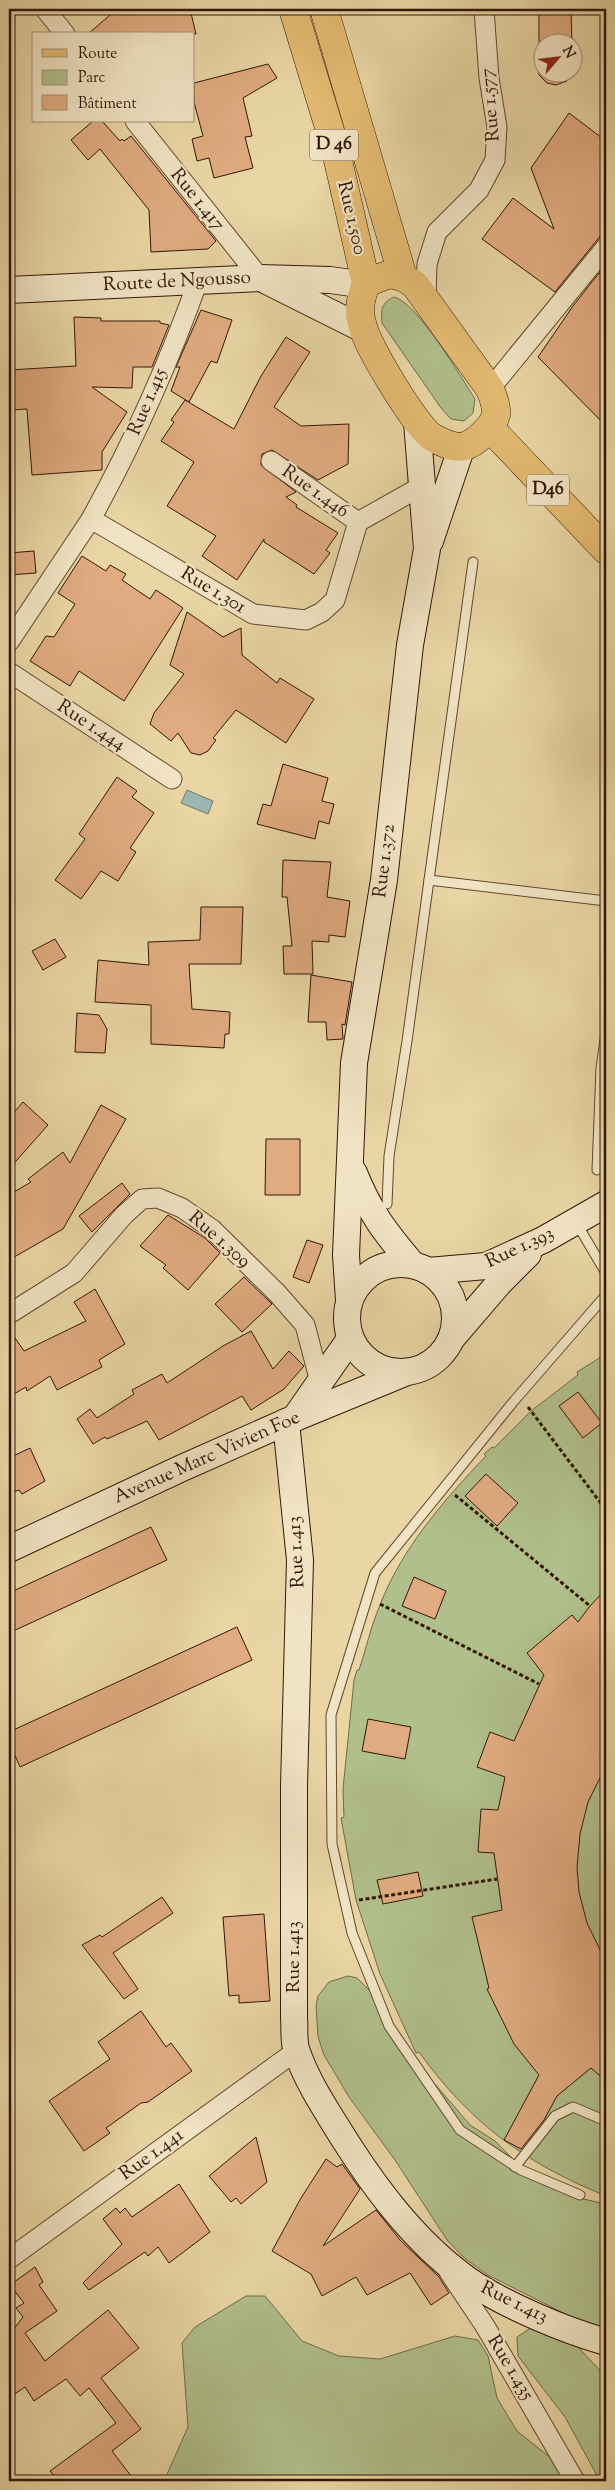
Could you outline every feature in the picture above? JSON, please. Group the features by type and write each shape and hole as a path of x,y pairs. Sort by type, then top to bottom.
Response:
{"main road":[{"name":"Rue 1.500","path":"293,9 335,147 366,284"},
{"name":"Rue 1.500","path":"324,9 403,277"},
{"path":"260,278 330,280 366,284 390,274 403,277 415,285 426,298 490,389 495,403 496,416 490,428 462,446 449,445 430,436 417,422 363,329 359,309 360,297 366,284"},
{"name":"Route de Ngousso","path":"9,290 260,278 363,329"},
{"name":"Rue 1.372","path":"349,1300 346,1255 354,1063 384,880 410,645 427,549 417,422"},
{"name":"D46","path":"490,428 606,549"},
{"path":"427,549 462,446"},
{"path":"350,1160 366,1202 384,1231 420,1267 438,1278 452,1301 455,1313 451,1339"},
{"name":"Rue 1.393","path":"420,1267 486,1266 543,1240 606,1204"},
{"path":"420,1267 392,1264 374,1270 358,1283 349,1300 346,1320 350,1339 362,1356 379,1368 393,1372 407,1372 418,1370 438,1358 451,1339 500,1282 543,1240"},
{"path":"291,1420 350,1339"},
{"name":"Avenue Marc Vivien Foe","path":"9,1549 174,1472 291,1420 407,1372"},
{"name":"Rue 1.413","path":"291,1420 300,1560 294,1786 294,2018 296,2051 318,2097 358,2161 400,2217 440,2258 470,2281 524,2310 606,2342"}],"street":[{"path":"45,9 63,32"},
{"name":"Rue 1.577","path":"426,298 427,264 437,232 479,190 495,160 496,127 489,78 484,9"},
{"name":"Rue 1.417","path":"135,122 260,278"},
{"path":"490,389 606,247"},
{"name":"Rue 1.415","path":"91,519 124,459 185,317 198,281"},
{"name":"Rue 1.446","path":"271,461 358,522"},
{"path":"358,522 422,486"},
{"path":"9,642 91,519"},
{"name":"Rue 1.301","path":"91,519 253,614 306,620 322,612 335,600 358,522"},
{"name":"Rue 1.444","path":"9,672 172,779"},
{"name":"Rue 1.309","path":"9,1314 74,1272 124,1215 142,1199 158,1198 182,1208 212,1229 277,1293 305,1325 320,1382"},
{"name":"Rue 1.441","path":"9,2259 296,2051"},
{"name":"Rue 1.435","path":"440,2258 485,2326 575,2481"}],"lane":[{"path":"387,1204 389,1156 408,1041 473,562"},
{"path":"429,880 606,901"},
{"path":"597,1170 601,1068 606,1033"},
{"path":"575,1221 606,1273"},
{"path":"580,2195 515,2167 460,2130 388,2026 352,1934 332,1844 332,1715 375,1573 514,1401 606,1295"},
{"path":"515,2167 555,2116 573,2107 606,2121"}],"path":[{"path":"531,1411 606,1510"},
{"path":"452,1492 590,1606"},
{"path":"380,1604 539,1684"},
{"path":"356,1900 497,1880"}],"green space":[{"path":"394,297 404,302 426,326 475,399 473,413 464,421 451,419 441,408 382,323 384,304"},
{"path":"606,1354 606,2196 550,2170 501,2138 458,2100 419,2052 416,2053 380,1974 356,1900 341,1818 344,1817 343,1789 354,1680 377,1613 400,1564 412,1544 440,1507 486,1456 484,1454 492,1447 494,1448 531,1411 578,1375 577,1372"},
{"path":"348,1976 357,1978 373,1994 417,2063 470,2125 495,2141 517,2163 570,2196 606,2204 606,2330 593,2328 488,2275 463,2257 447,2240 395,2160 349,2097 324,2055 318,2037 316,2006 318,1996 329,1982"},
{"path":"246,2296 265,2296 302,2341 339,2356 380,2359 455,2336 478,2340 488,2356 497,2398 517,2431 566,2470 569,2481 164,2481 188,2427 182,2343 195,2327"},
{"path":"549,2316 606,2377 606,2481 600,2481 565,2417 518,2356 517,2337"}],"water":[{"path":"187,790 213,801 208,814 181,803"}],"building":[{"path":"117,9 190,9 196,34 195,32 90,32"},
{"path":"539,9 571,9 572,32 539,32"},
{"path":"268,64 277,78 243,98 252,136 245,137 253,168 214,178 209,158 197,161 192,139 203,136 195,106 195,83"},
{"path":"546,82 564,82 556,85"},
{"path":"569,113 606,141 606,229 555,292 482,239 513,198 554,229 531,168"},
{"path":"92,122 103,122 120,141 122,139 124,141 131,136 216,241 208,249 151,252 149,210 100,149 88,160 71,140"},
{"path":"599,273 606,278 606,426 538,357 573,306"},
{"path":"201,310 232,320 217,363 211,361 189,402 171,391 180,367 176,367"},
{"path":"74,317 101,318 101,321 160,321 160,323 169,325 152,367 133,367 132,388 92,387 127,412 102,452 102,470 32,475 27,409 9,410 9,370 76,366"},
{"path":"286,337 310,352 274,407 301,426 349,424 348,464 318,480 272,450 262,454 261,465 296,492 286,497 297,505 296,507 338,533 326,550 330,553 314,574 264,542 264,539 237,580 202,556 216,536 167,506 194,462 161,441 174,422 171,420 185,400 234,429 261,376"},
{"path":"34,551 36,573 9,575 9,553"},
{"path":"82,556 106,571 110,565 126,574 122,580 150,599 156,590 183,608 124,701 79,671 70,686 30,661 46,636 54,637 75,604 58,593"},
{"path":"187,612 223,637 241,628 242,655 277,683 280,678 314,699 286,743 236,710 213,738 216,740 208,751 200,755 191,753 178,733 171,741 150,724 154,713 184,674 170,665"},
{"path":"283,764 328,778 322,801 334,804 329,824 319,821 315,839 257,824 263,804 271,806"},
{"path":"117,777 137,791 132,797 154,813 130,848 136,852 118,881 101,871 81,899 55,880 85,839 79,834"},
{"path":"283,860 331,862 327,897 350,901 345,937 329,935 329,942 312,941 313,974 284,974 283,946 292,946 287,897 282,897"},
{"path":"201,907 243,907 241,964 189,964 192,1009 230,1012 229,1034 225,1034 224,1048 151,1044 151,1005 95,1002 98,960 149,965 148,942 200,940"},
{"path":"55,939 66,957 43,970 32,951"},
{"path":"311,975 352,982 345,1025 342,1024 343,1039 327,1040 326,1022 308,1022"},
{"path":"77,1013 99,1015 107,1029 105,1053 75,1052"},
{"path":"23,1102 48,1125 9,1169 9,1118"},
{"path":"101,1105 126,1119 63,1229 9,1260 9,1195 31,1182 28,1179 63,1152 70,1163"},
{"path":"266,1139 300,1139 300,1195 265,1195"},
{"path":"122,1183 130,1194 92,1232 79,1216"},
{"path":"168,1215 205,1238 220,1253 188,1290 163,1268 166,1265 140,1246"},
{"path":"307,1240 323,1245 309,1283 293,1277"},
{"path":"244,1277 272,1304 242,1332 215,1304"},
{"path":"95,1289 125,1344 99,1360 102,1367 57,1390 50,1376 27,1391 26,1387 9,1397 9,1329 24,1351 86,1321 74,1302"},
{"path":"251,1331 273,1369 289,1351 304,1366 284,1389 251,1410 242,1396 159,1440 147,1421 107,1439 105,1437 93,1444 77,1419 90,1409 97,1418 134,1394 132,1390 162,1374 167,1383 223,1346"},
{"path":"578,1392 602,1423 583,1438 559,1406"},
{"path":"30,1448 45,1481 22,1494 19,1490 9,1494 9,1458"},
{"path":"486,1474 518,1503 497,1526 465,1496"},
{"path":"151,1527 167,1560 9,1633 9,1593"},
{"path":"414,1577 446,1591 435,1619 402,1606"},
{"path":"606,1589 606,1766 588,1802 580,1834 577,1867 579,1892 587,1923 606,1962 606,2081 591,2068 557,2096 544,2120 521,2149 504,2140 539,2075 514,2044 487,1989 489,1988 472,1917 502,1910 494,1853 478,1852 481,1809 498,1810 505,1777 477,1767 490,1732 514,1741 544,1675 527,1653 572,1615 578,1622"},
{"path":"237,1627 252,1660 20,1767 9,1742 9,1732"},
{"path":"368,1719 411,1727 405,1759 362,1751"},
{"path":"418,1872 423,1896 383,1904 377,1880"},
{"path":"162,1897 173,1913 113,1953 138,1989 124,1999 82,1945 100,1935 102,1937"},
{"path":"264,1914 270,2001 239,2003 239,1995 229,1996 223,1917"},
{"path":"141,2011 166,2047 171,2043 192,2071 148,2102 141,2103 106,2128 110,2133 84,2151 49,2101 110,2059 98,2042"},
{"path":"256,2137 267,2182 241,2204 236,2198 231,2202 209,2176"},
{"path":"326,2159 337,2167 342,2164 360,2189 323,2246 376,2210 400,2240 439,2277 449,2293 431,2305 410,2273 367,2295 356,2277 322,2296 311,2274 272,2251 301,2198"},
{"path":"179,2184 210,2232 169,2263 158,2247 148,2256 145,2252 89,2290 83,2283 122,2244 103,2219 116,2208 120,2213 125,2208 132,2217"},
{"path":"35,2267 43,2282 39,2285 57,2311 25,2333 45,2361 108,2310 139,2348 101,2378 141,2429 112,2451 135,2481 59,2481 50,2471 116,2423 89,2388 80,2396 66,2379 34,2401 25,2387 9,2398 9,2335 23,2317 16,2308 24,2303 10,2285"}]}
